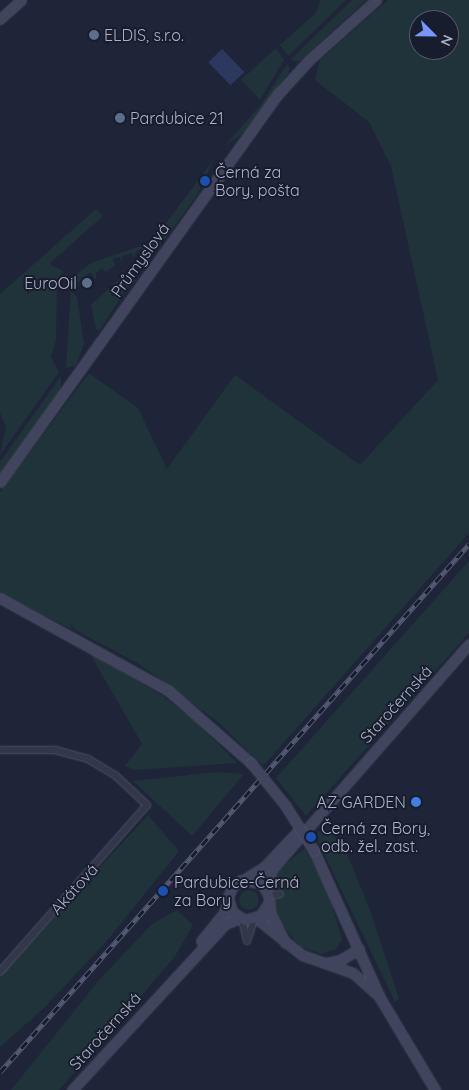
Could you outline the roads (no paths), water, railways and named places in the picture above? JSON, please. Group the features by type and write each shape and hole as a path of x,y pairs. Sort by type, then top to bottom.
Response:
{"main road":[{"path":"0,19 22,0"},
{"name":"Průmyslová","path":"0,482 236,150 309,60 376,0"},
{"path":"0,599 78,639 169,692 251,763 285,805 314,851 380,998 435,1090"},
{"name":"Staročernská","path":"268,896 272,869 469,644"},
{"name":"Staročernská","path":"241,880 264,867 345,784"},
{"path":"285,942 268,896 255,880 241,880 232,887 228,898 230,909 241,918 255,919 285,942 305,957 357,975 380,998"},
{"path":"255,919 268,896"},
{"name":"Staročernská","path":"72,1090 160,991 222,916 228,898"},
{"name":"Staročernská","path":"160,991 227,922 241,918"},
{"path":"322,962 340,960 359,949"}],"street":[{"name":"Akátová","path":"0,750 55,750 88,759 120,778 147,807 0,972"},
{"path":"268,896 280,894"},
{"path":"241,918 247,941 255,919"},
{"path":"0,960 6,966"}],"water":[{"path":"222,49 244,72 231,85 208,62"}],"railway":[{"path":"0,1072 469,544"}],"place":[{"name":"ELDIS, s.r.o.","path":"94,35"},
{"name":"Pardubice 21","path":"120,118"},
{"name":"Černá za Bory, pošta","path":"205,181"},
{"name":"EuroOil","path":"87,283"},
{"name":"AZ GARDEN","path":"416,802"},
{"name":"Černá za Bory, odb. žel. zast.","path":"311,837"},
{"name":"Pardubice-Černá za Bory","path":"163,891"}]}
